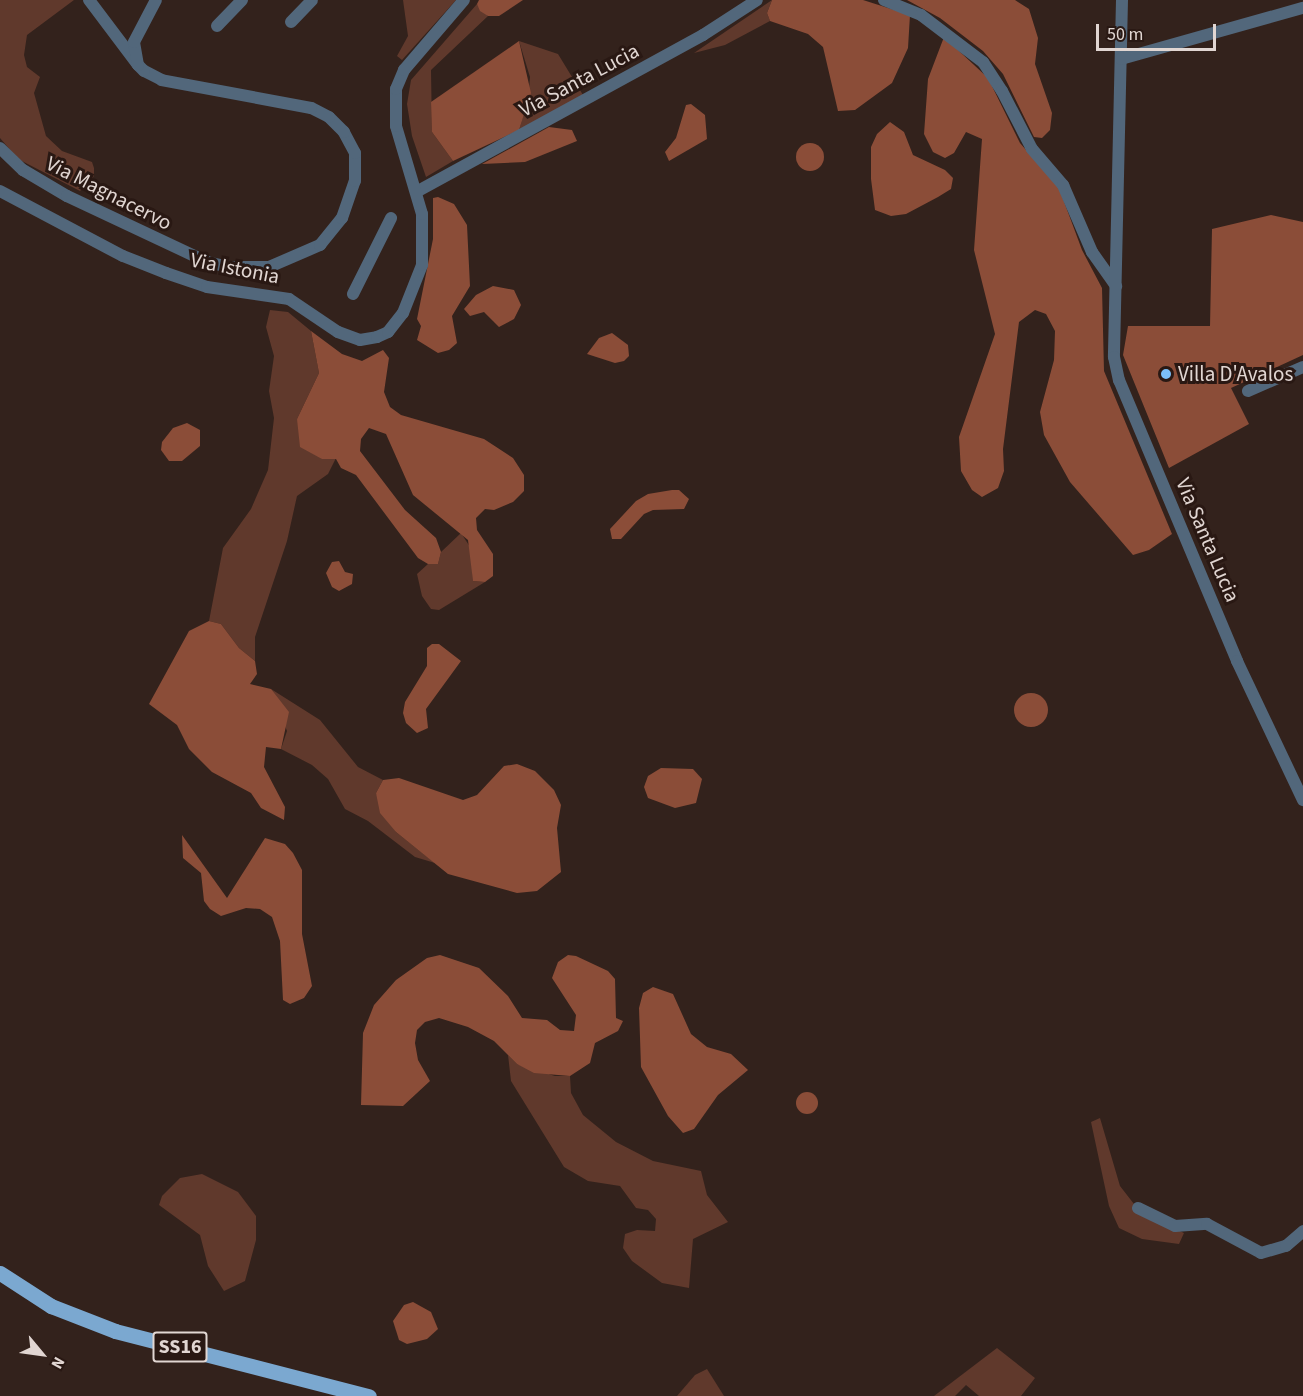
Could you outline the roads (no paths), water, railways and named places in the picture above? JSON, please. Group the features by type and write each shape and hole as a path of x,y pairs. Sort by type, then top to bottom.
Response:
{"main road":[{"name":"SS16","path":"0,1273 51,1306 115,1330 369,1396"}],"street":[{"name":"Via Magnacervo","path":"0,148 23,170 67,196 176,249 229,267 284,264 320,245 334,230 351,198 357,166 350,142 329,117 284,100 162,80 138,65 112,34 89,0"},
{"path":"112,34 125,39 140,24 156,0"},
{"path":"218,26 242,0"},
{"path":"291,22 312,0"},
{"name":"Via Istonia","path":"0,191 123,256 207,287 289,298 327,326 360,340 388,332 413,293 422,265 423,238 418,191 396,126 396,89 404,70 464,0"},
{"name":"Via Santa Lucia","path":"418,191 704,35 757,0"},
{"path":"884,0 921,15 982,62 1032,149 1063,185 1092,252 1116,286"},
{"name":"Via Santa Lucia","path":"1122,0 1114,357 1119,380 1242,672 1303,800"},
{"path":"1121,59 1303,8"},
{"path":"138,65 134,42 140,24"},
{"path":"353,294 391,218"},
{"path":"1248,391 1303,367"},
{"path":"1138,1208 1175,1226 1207,1224 1261,1253 1286,1246 1303,1232"}],"place":[{"name":"Villa D'Avalos","path":"1166,374"}]}
